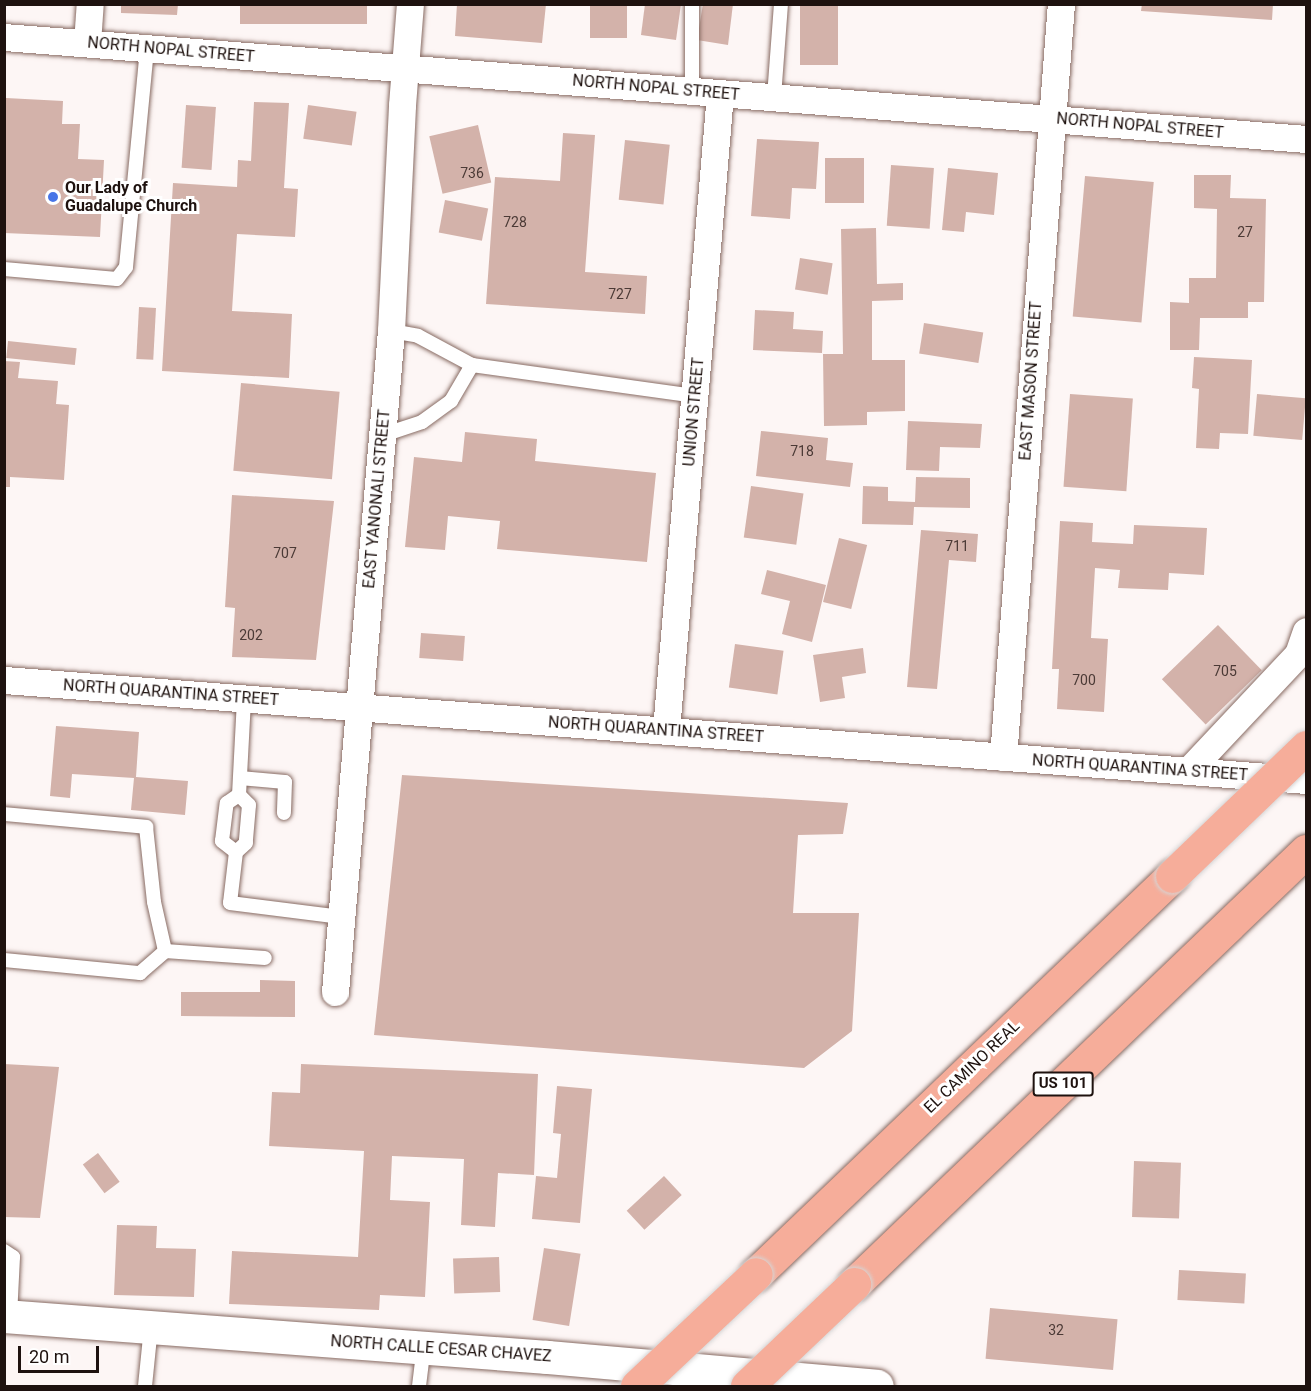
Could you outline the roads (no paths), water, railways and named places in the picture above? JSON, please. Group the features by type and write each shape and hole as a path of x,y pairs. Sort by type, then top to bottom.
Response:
{"highway":[{"name":"EL CAMINO REAL","path":"637,1386 1306,747"},
{"name":"US 101","path":"747,1386 1306,851"}],"street":[{"path":"87,43 90,4"},
{"name":"EAST YANONALI STREET","path":"335,992 391,331 410,4"},
{"name":"EAST MASON STREET","path":"1003,758 1061,4"},
{"name":"NORTH NOPAL STREET","path":"4,37 1306,139"},
{"name":"UNION STREET","path":"666,730 720,94"},
{"path":"1188,771 1298,654 1306,632"},
{"name":"NORTH QUARANTINA STREET","path":"4,680 1306,780"},
{"name":"NORTH CALLE CESAR CHAVEZ","path":"7,1316 424,1347 877,1386"}],"lane":[{"path":"692,4 692,90"},
{"path":"774,97 781,4"},
{"path":"4,269 117,279 126,267 147,48"},
{"path":"391,331 418,336 472,365 696,396"},
{"path":"383,435 422,422 452,401 472,365"},
{"path":"244,699 239,795 249,805 246,843 236,852 230,903 341,917"},
{"path":"240,778 285,782 284,813"},
{"path":"236,852 222,841 227,803 239,795"},
{"path":"4,814 146,827 154,902 165,951"},
{"path":"4,960 140,973 165,951 265,958"},
{"path":"4,1251 14,1257 7,1316"},
{"path":"145,1386 151,1327"},
{"path":"419,1386 424,1347"}],"place":[{"name":"Our Lady of Guadalupe Church","path":"53,197"}]}
